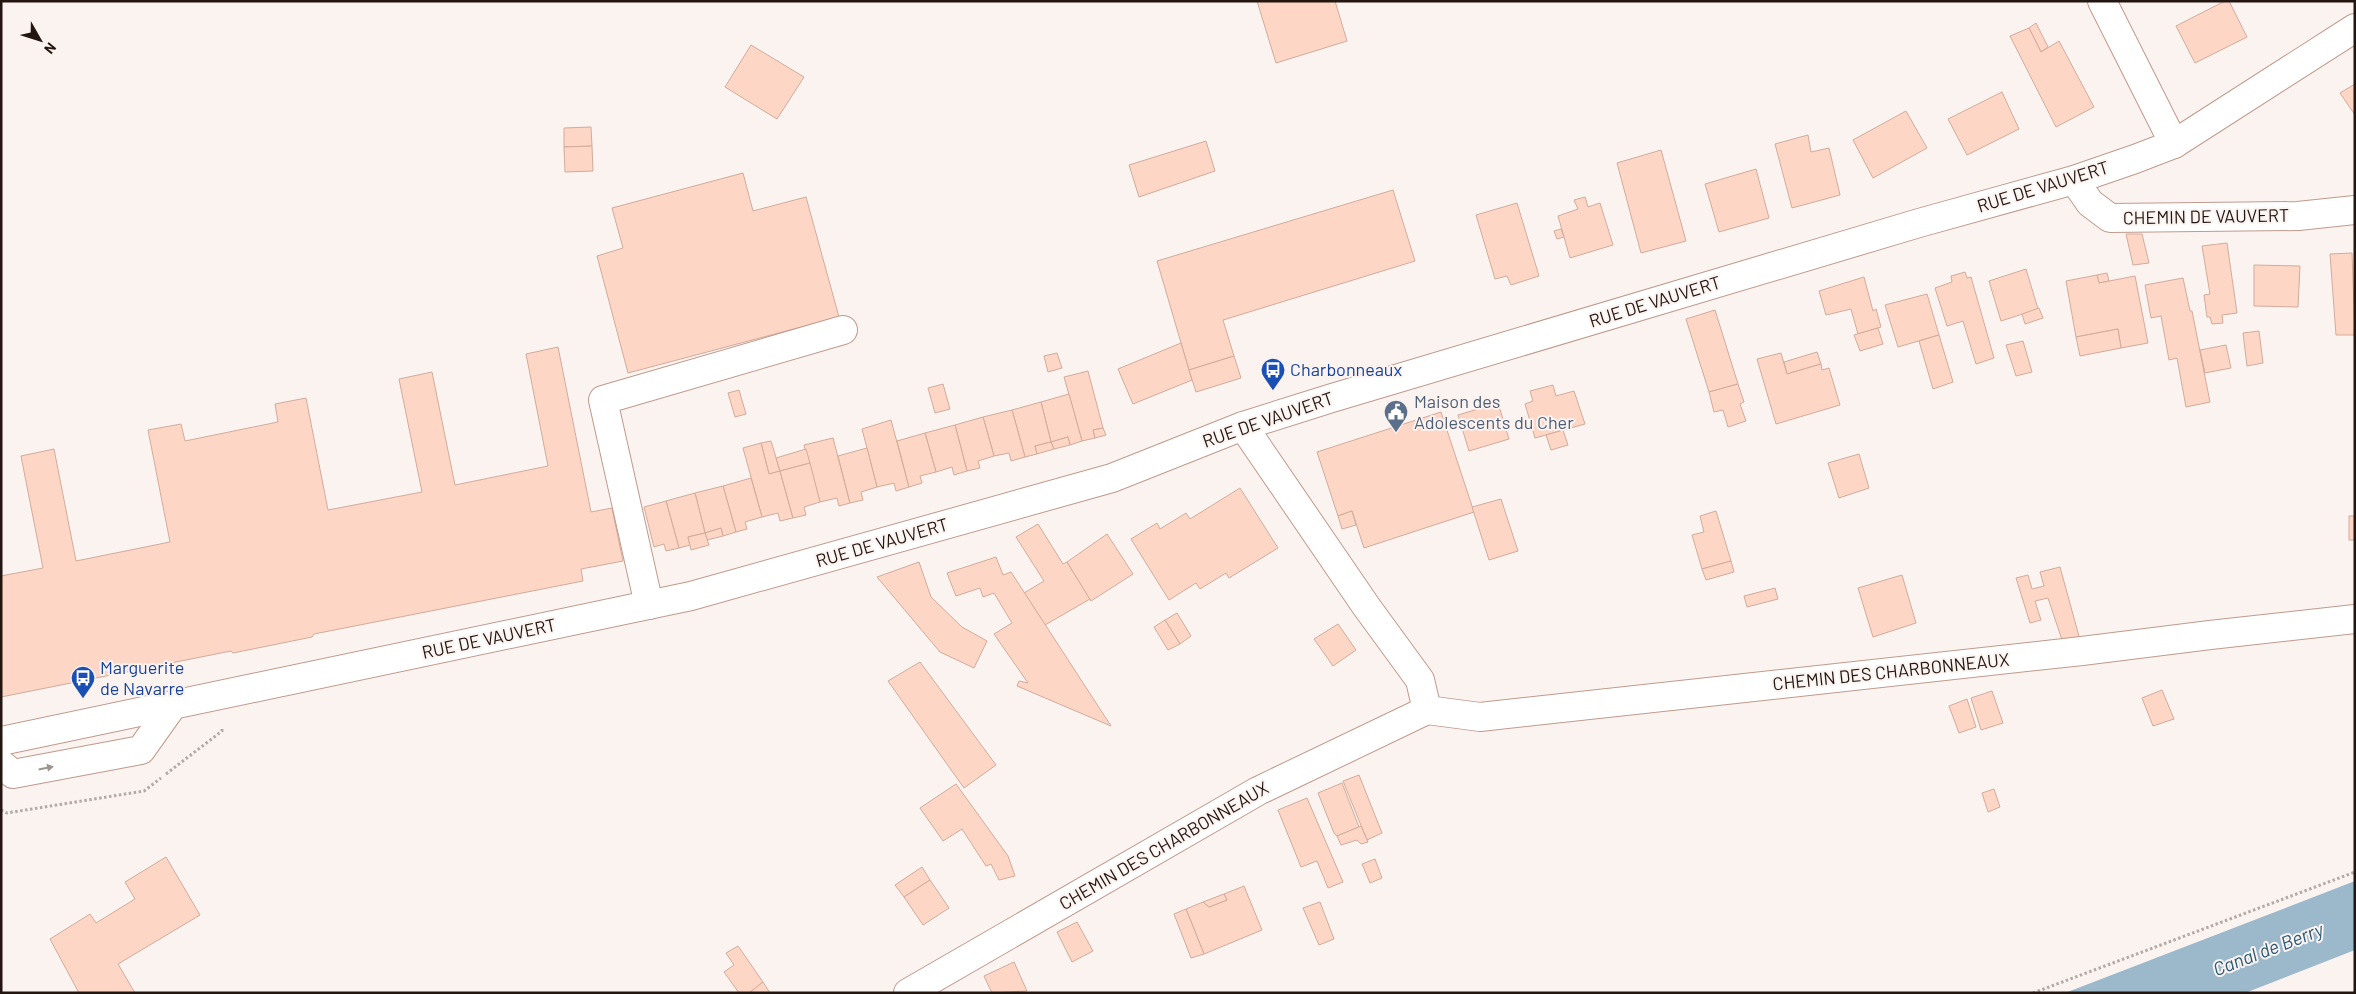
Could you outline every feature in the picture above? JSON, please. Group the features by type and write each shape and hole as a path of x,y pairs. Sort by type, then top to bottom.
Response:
{"street":[{"path":"2102,1 2174,144"},
{"name":"RUE DE VAUVERT","path":"1,742 691,596 1112,478 1243,426 1910,226 2074,180 2174,144 2355,28"},
{"name":"CHEMIN DE VAUVERT","path":"2074,180 2090,203 2110,218 2298,216 2355,210"},
{"path":"649,605 603,400 843,330"},
{"path":"1243,426 1366,606 1420,680 1427,710"},
{"name":"CHEMIN DES CHARBONNEAUX","path":"908,993 1258,791 1427,710 1480,717 2082,652 2355,619"},
{"path":"1,764 14,774 141,750 173,705"}],"path":[{"path":"2033,993 2355,872"}],"water":[{"name":"Canal de Berry","path":"2355,881 2355,950 2245,993 2065,993"}],"building":[{"path":"1257,1 1335,1 1347,41 1276,63"},
{"path":"2225,1 2229,1 2247,37 2195,63 2176,26"},
{"path":"2036,23 2048,47 2041,52 2029,28"},
{"path":"2029,28 2041,52 2059,41 2094,107 2056,127 2010,36"},
{"path":"751,45 804,77 777,119 725,87"},
{"path":"2355,84 2355,115 2340,93"},
{"path":"2002,92 2019,129 1967,155 1948,119"},
{"path":"1906,111 1927,148 1873,178 1853,140"},
{"path":"591,127 592,146 564,147 564,128"},
{"path":"1808,135 1811,152 1829,148 1840,195 1792,208 1775,144"},
{"path":"1206,141 1215,171 1139,197 1129,165"},
{"path":"592,146 593,171 565,172 564,147"},
{"path":"1661,150 1686,241 1641,253 1617,163"},
{"path":"1756,169 1769,218 1719,232 1705,184"},
{"path":"743,173 753,211 806,197 839,317 628,373 597,256 623,248 612,208"},
{"path":"1393,190 1415,261 1223,320 1234,356 1189,370 1157,261"},
{"path":"1585,197 1588,207 1600,203 1613,245 1570,258 1558,216 1578,209 1574,200"},
{"path":"1517,203 1539,276 1511,285 1507,276 1495,279 1476,215"},
{"path":"1561,229 1564,237 1557,239 1554,231"},
{"path":"2126,234 2142,234 2149,263 2133,265"},
{"path":"2227,243 2237,313 2222,315 2223,323 2212,324 2210,317 2207,317 2204,295 2210,294 2202,246"},
{"path":"2352,253 2355,335 2336,335 2330,254"},
{"path":"2254,265 2300,266 2298,307 2254,306"},
{"path":"2026,269 2038,309 2001,321 1989,281"},
{"path":"1965,272 1967,278 1971,277 1994,358 1976,364 1963,321 1947,326 1935,288 1952,282 1951,276"},
{"path":"2107,273 2109,281 2099,283 2097,275"},
{"path":"2097,275 2099,283 2135,276 2148,343 2121,348 2118,329 2076,337 2066,281"},
{"path":"1864,277 1873,311 1876,309 1881,327 1858,334 1851,309 1826,315 1819,291"},
{"path":"2183,278 2190,311 2192,311 2210,402 2186,407 2177,358 2169,360 2161,316 2151,318 2145,285"},
{"path":"1927,294 1939,335 1898,347 1885,305"},
{"path":"2039,308 2043,318 2025,324 2022,314"},
{"path":"1715,310 1738,384 1709,392 1686,319"},
{"path":"1878,328 1883,344 1860,351 1854,335"},
{"path":"2118,329 2121,348 2080,356 2076,337"},
{"path":"2259,331 2263,363 2247,366 2243,333"},
{"path":"1939,335 1953,382 1933,389 1919,341"},
{"path":"2023,341 2032,372 2016,376 2006,345"},
{"path":"1181,343 1192,380 1133,404 1118,369"},
{"path":"2226,345 2231,368 2205,373 2200,350"},
{"path":"558,347 591,512 612,508 623,561 581,569 583,581 314,634 312,637 233,653 231,651 1,697 1,576 43,568 21,456 54,449 76,561 170,542 148,430 181,424 185,441 278,422 275,404 306,398 328,510 422,492 399,379 432,372 455,485 548,466 526,354"},
{"path":"1817,352 1821,364 1787,374 1784,362"},
{"path":"1057,353 1062,368 1048,372 1044,356"},
{"path":"1781,353 1787,374 1821,364 1822,370 1829,368 1840,405 1776,424 1757,359"},
{"path":"1234,356 1241,378 1196,392 1189,370"},
{"path":"1088,371 1103,428 1093,430 1095,438 1082,441 1064,377"},
{"path":"943,384 950,409 935,413 928,388"},
{"path":"1738,384 1744,402 1740,404 1746,421 1728,427 1723,410 1714,412 1709,392"},
{"path":"1553,385 1556,396 1574,391 1585,424 1535,438 1525,404 1533,401 1530,391"},
{"path":"739,390 746,414 735,417 728,393"},
{"path":"1069,394 1082,441 1070,445 1068,437 1051,442 1041,402"},
{"path":"1041,402 1051,442 1035,446 1037,454 1025,457 1012,410"},
{"path":"1498,403 1509,439 1469,451 1458,415"},
{"path":"1012,410 1025,457 1011,461 1009,453 994,456 983,417"},
{"path":"1441,412 1474,512 1364,548 1352,511 1338,516 1317,452"},
{"path":"983,417 994,456 978,461 980,468 967,471 955,425"},
{"path":"891,420 909,487 896,491 894,483 877,487 862,429"},
{"path":"955,425 967,471 954,475 952,467 936,472 925,433"},
{"path":"1103,428 1106,435 1095,438 1093,430"},
{"path":"1563,430 1568,445 1551,450 1546,435"},
{"path":"925,433 936,472 920,476 922,483 909,487 897,441"},
{"path":"1068,437 1070,445 1054,449 1051,442"},
{"path":"833,438 850,503 839,506 837,498 820,502 804,445"},
{"path":"771,441 780,471 769,474 761,443"},
{"path":"1051,442 1054,449 1037,454 1035,446"},
{"path":"761,443 769,474 780,471 793,518 780,521 778,513 762,517 743,448"},
{"path":"867,448 877,487 861,492 863,500 850,503 838,456"},
{"path":"806,449 810,463 780,471 776,458"},
{"path":"1859,454 1869,488 1839,498 1828,463"},
{"path":"810,463 820,502 804,507 806,515 793,518 780,471"},
{"path":"751,478 762,517 745,522 747,529 736,532 723,486"},
{"path":"723,486 736,532 723,536 721,528 705,533 695,493"},
{"path":"1240,488 1278,548 1229,578 1226,573 1200,589 1196,583 1169,600 1131,539 1157,523 1160,529 1186,513 1190,519"},
{"path":"695,493 705,533 688,537 690,545 679,548 666,501"},
{"path":"1501,499 1518,551 1489,560 1472,507"},
{"path":"666,501 679,548 666,551 664,544 654,547 644,507"},
{"path":"1352,511 1356,525 1342,529 1338,516"},
{"path":"1716,511 1731,561 1702,569 1692,535 1704,532 1700,516"},
{"path":"2349,516 2355,516 2355,540 2349,540"},
{"path":"1038,524 1063,564 1067,562 1090,599 1045,625 1024,593 1044,581 1016,537"},
{"path":"721,528 723,536 707,540 705,533"},
{"path":"705,533 709,545 691,550 688,537"},
{"path":"1107,534 1133,574 1091,601 1067,562"},
{"path":"996,557 1003,575 1011,572 1111,726 1017,686 1019,681 1028,683 994,634 1012,623 994,593 983,597 980,588 956,596 947,573"},
{"path":"1731,561 1734,572 1706,580 1702,569"},
{"path":"919,562 931,597 962,627 987,641 974,668 940,652 877,577"},
{"path":"2060,567 2080,640 2063,643 2048,598 2035,601 2041,620 2030,623 2016,578 2028,575 2032,589 2044,586 2040,572"},
{"path":"1902,575 1916,623 1873,637 1858,588"},
{"path":"1775,588 1778,599 1747,607 1744,596"},
{"path":"1177,613 1191,636 1180,644 1165,620"},
{"path":"1165,620 1180,644 1168,650 1154,627"},
{"path":"1338,624 1356,650 1333,666 1314,639"},
{"path":"920,662 996,765 964,788 888,681"},
{"path":"2162,690 2174,719 2153,726 2142,698"},
{"path":"1992,691 2003,723 1981,730 1971,698"},
{"path":"1967,699 1976,727 1959,733 1949,706"},
{"path":"1359,775 1382,833 1367,840 1343,781"},
{"path":"1342,783 1359,827 1337,836 1334,833 1318,793"},
{"path":"956,784 1008,856 1015,876 999,880 991,864 986,866 962,829 943,841 920,808"},
{"path":"1994,789 2000,807 1988,812 1982,793"},
{"path":"1307,798 1343,882 1328,888 1317,861 1301,867 1278,810"},
{"path":"1361,826 1368,842 1361,844 1357,840 1341,845 1337,836"},
{"path":"166,857 200,915 118,964 135,993 79,993 50,939 90,914 96,923 135,899 125,882"},
{"path":"1375,859 1382,878 1370,883 1362,864"},
{"path":"922,867 930,880 904,897 895,885"},
{"path":"930,880 949,908 923,925 904,897"},
{"path":"1244,886 1262,930 1204,954 1186,909 1203,902 1209,907 1227,900 1224,894"},
{"path":"1224,894 1227,900 1209,907 1203,902"},
{"path":"1320,902 1334,939 1319,945 1303,908"},
{"path":"1186,909 1204,954 1191,958 1174,914"},
{"path":"1077,922 1093,951 1072,962 1057,932"},
{"path":"738,946 763,982 749,993 739,993 724,972 734,965 726,953"},
{"path":"1014,962 1027,991 992,993 984,976"},
{"path":"763,982 770,993 749,993"}],"place":[{"name":"Charbonneaux","path":"1273,391"},
{"name":"Maison des Adolescents du Cher","path":"1396,433"},
{"name":"Marguerite de Navarre","path":"83,699"}]}
